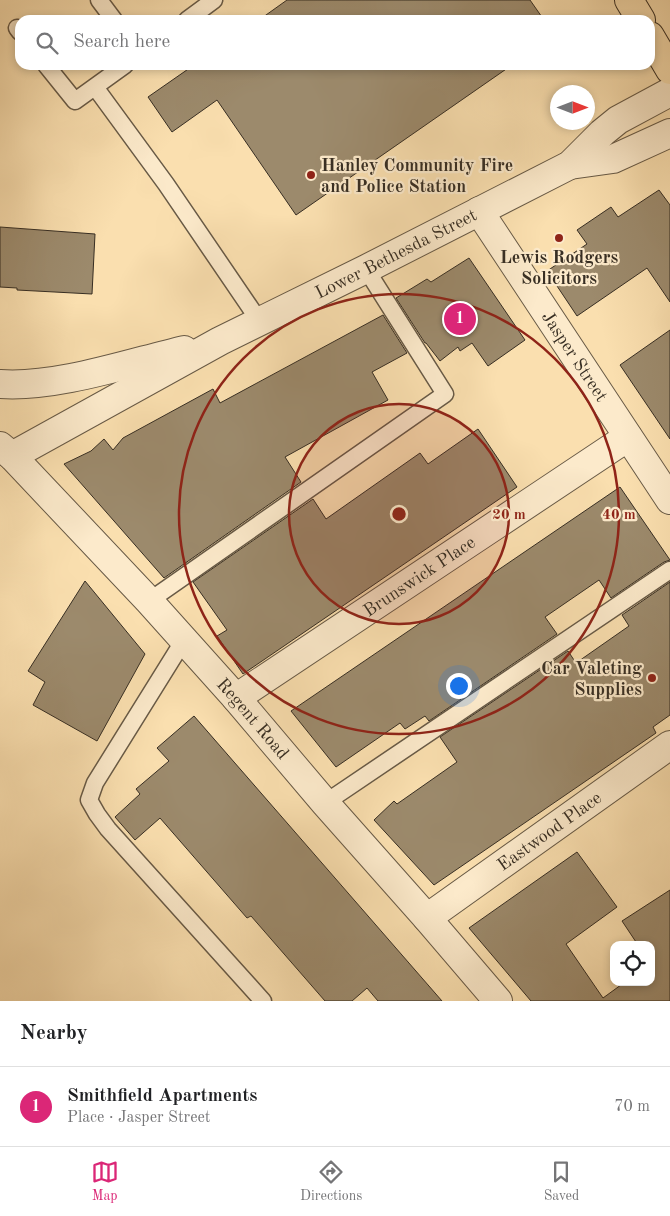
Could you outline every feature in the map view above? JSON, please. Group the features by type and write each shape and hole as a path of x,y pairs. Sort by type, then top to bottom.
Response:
{"main road":[{"path":"629,0 638,15"},
{"path":"655,44 670,70"}],"street":[{"name":"Lower Bethesda Street","path":"6,451 570,165 618,120 670,92"},
{"name":"Lower Bethesda Street","path":"570,165 613,159 670,132"},
{"name":"Jasper Street","path":"479,212 670,500"},
{"name":"Lower Bethesda Street","path":"0,384 17,385 70,378 220,341"},
{"name":"Brunswick Place","path":"236,698 628,437"},
{"name":"Regent Road","path":"6,451 150,601 325,803 428,918 498,1001"},
{"name":"Eastwood Place","path":"428,918 670,744"}],"lane":[{"path":"99,0 110,15"},
{"path":"193,15 214,0"},
{"path":"50,70 75,102 118,70"},
{"path":"95,87 166,184 260,322"},
{"path":"150,601 445,394 366,269"},
{"path":"325,803 670,570"},
{"path":"184,640 95,783 90,800 108,830 263,1001"}],"building":[{"path":"287,0 530,0 540,15 266,15"},
{"name":"Hanley Community Fire and Police Station","path":"187,70 505,70 296,215 217,100 172,132 148,97"},
{"path":"659,190 670,205 670,302 647,268 577,316 547,271 587,244 577,230 611,207 618,217"},
{"path":"0,227 95,234 92,294 17,290 17,288 0,287"},
{"path":"469,258 525,340 488,366 472,343 460,351 458,347 440,361 425,343 396,298 427,279 431,282"},
{"path":"383,315 407,353 372,372 388,400 285,457 301,482 164,578 64,464 91,451 104,439 113,450 123,438 213,389 220,403"},
{"path":"670,330 670,439 620,365"},
{"path":"478,429 517,487 243,674 217,636 227,630 193,582 313,499 326,519 420,453 428,464"},
{"path":"620,487 670,560 664,562 611,598 599,580 545,617 557,634 429,721 425,716 405,729 400,723 336,767 291,711"},
{"path":"85,581 145,654 97,741 33,705 45,682 28,671"},
{"path":"670,582 670,715 653,727 656,733 434,885 374,820 394,801 397,804 457,762 440,737 568,651 576,663 629,626 622,615"},
{"path":"194,716 442,1001 378,1001 367,988 352,1001 325,1001 251,916 247,918 160,818 135,840 115,817 140,794 136,789 169,761 157,748"},
{"path":"577,852 617,907 566,944 603,998 620,986 655,986 655,941 635,941 622,921 670,890 670,1001 531,1001 469,928"}],"place":[{"name":"Hanley Community Fire and Police Station","path":"311,175"},
{"name":"Lewis Rodgers Solicitors","path":"559,238"},
{"name":"Smithfield Apartments","path":"460,319"},
{"name":"Car Valeting Supplies","path":"652,678"}]}
